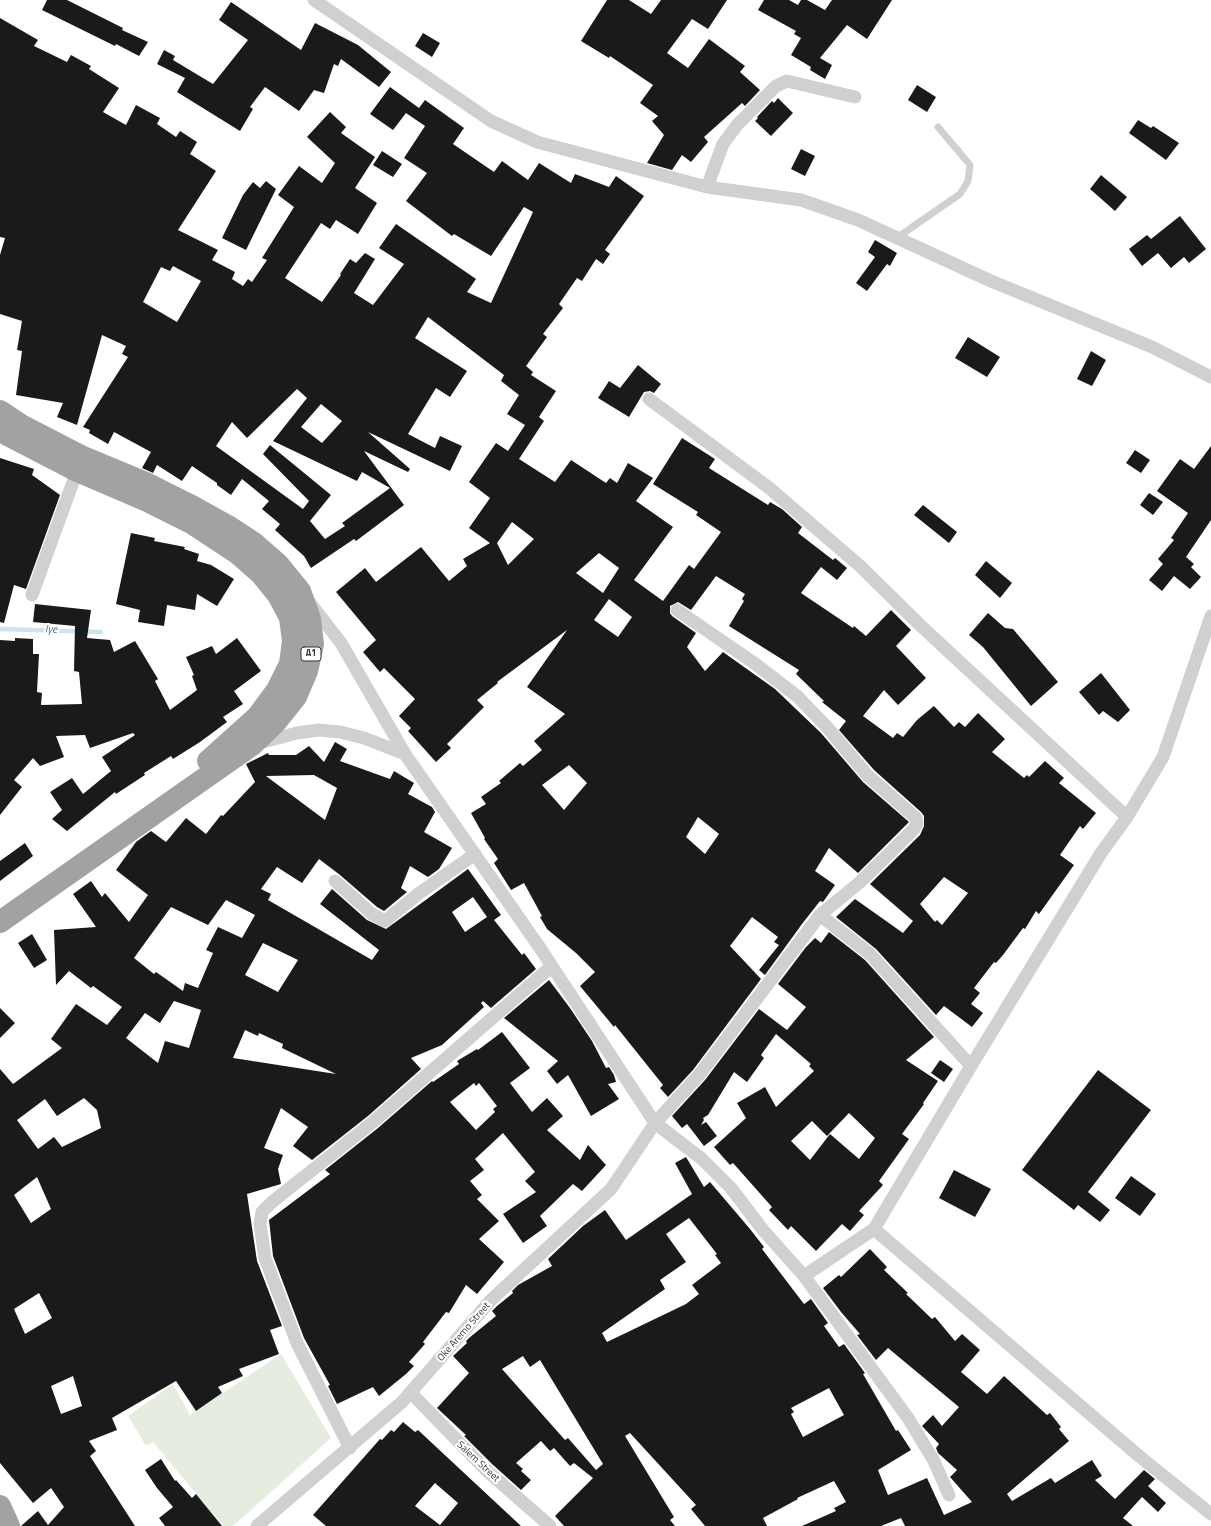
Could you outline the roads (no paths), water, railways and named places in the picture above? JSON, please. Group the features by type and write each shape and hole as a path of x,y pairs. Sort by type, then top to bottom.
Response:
{"highway":[{"name":"A1","path":"0,411 21,425 83,457 148,484 228,526 254,543 278,564 300,591 310,619 313,644 307,671 296,697 276,722 252,745 63,870 0,905"},
{"name":"A1","path":"0,431 77,471 147,501 193,524 237,553 261,574 278,595 290,618 293,641 290,664 278,690 257,717 209,760 63,870 0,922"},
{"path":"0,1506 9,1526"}],"street":[{"path":"314,0 491,121 537,142 707,187 801,200 898,237 991,281 1152,347 1211,377"},
{"path":"707,187 723,144 737,125 776,86 787,82 855,97"},
{"path":"649,399 768,487 854,561 921,626 1126,817"},
{"path":"32,595 77,471"},
{"path":"300,591 341,643 406,754 552,966 656,1123 702,1159 731,1188 763,1230 804,1276 908,1418 934,1461 949,1495"},
{"name":"Oke Aremo Street","path":"257,1526 350,1448 411,1393 491,1300 611,1189 656,1123 699,1075 820,915 859,883 914,828 917,823 916,818 868,776 826,726 797,696 677,610"},
{"path":"804,1276 874,1229 971,1066 1163,757 1211,616"},
{"path":"252,745 272,738 319,730 340,732 364,738 385,744 406,754"},
{"path":"335,881 372,914 385,921 418,894 475,854"},
{"path":"820,915 870,954 971,1066"},
{"path":"350,1448 297,1343 265,1258 260,1224 262,1212 272,1202 372,1122 552,966"},
{"path":"874,1229 1139,1456 1211,1514"},
{"name":"Salem Street","path":"411,1393 486,1470 550,1526"}],"lane":[{"path":"898,237 960,194 968,182 970,165 938,127"}],"waterway":[{"name":"Iye","path":"0,629 101,632"}]}
